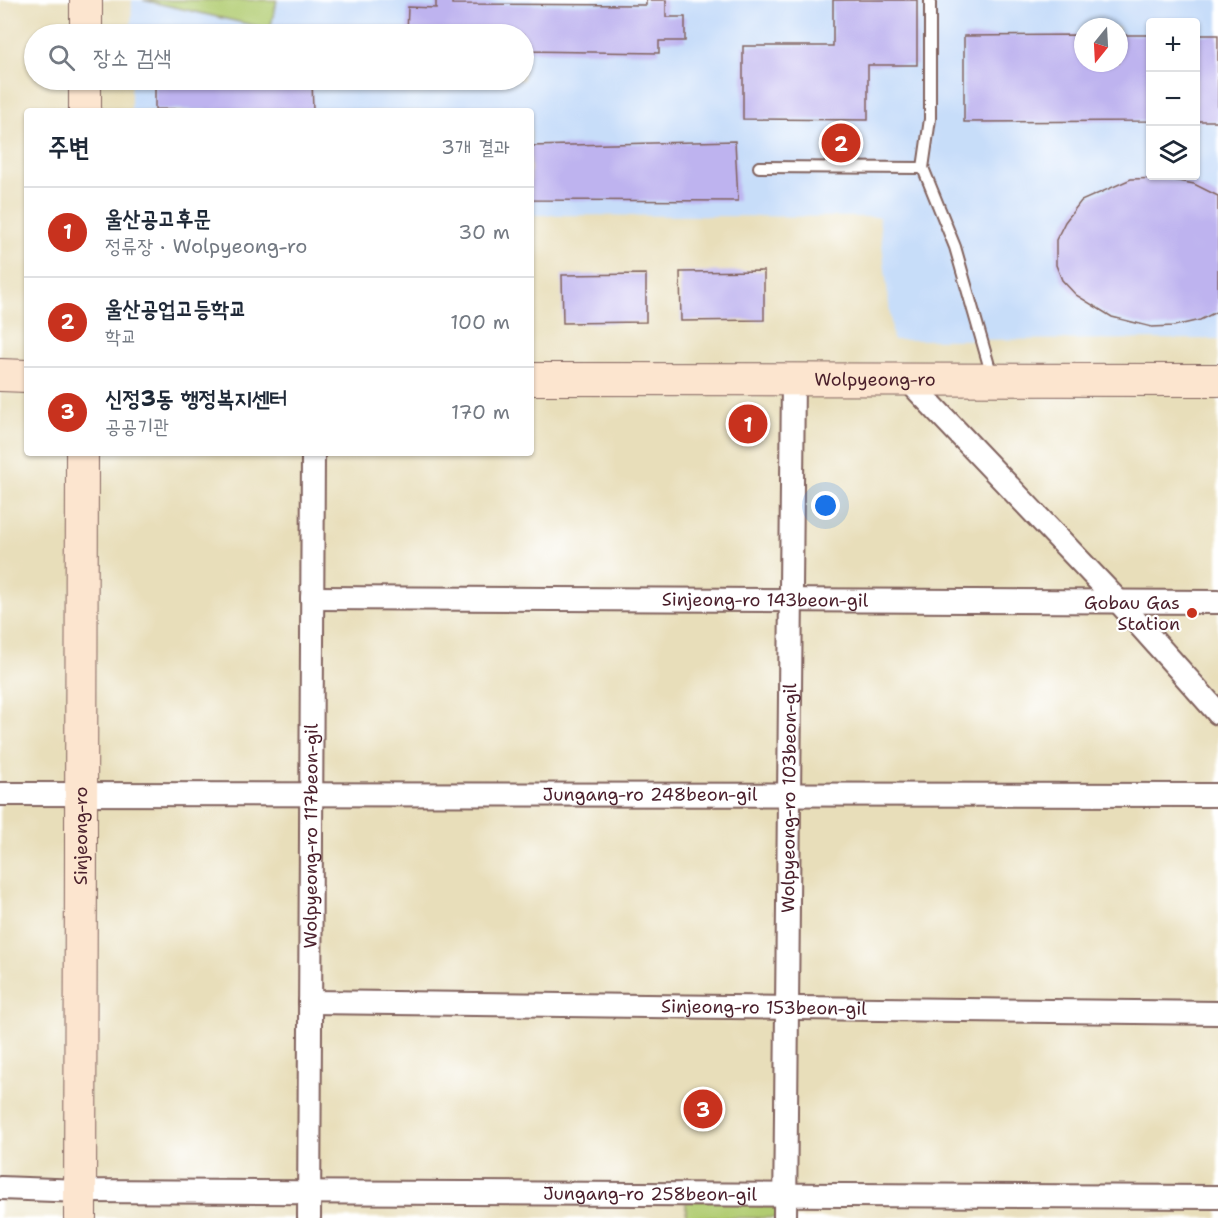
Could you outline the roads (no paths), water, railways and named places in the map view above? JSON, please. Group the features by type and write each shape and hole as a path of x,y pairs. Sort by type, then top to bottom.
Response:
{"main road":[{"path":"86,0 86,24"},
{"path":"85,90 85,108"},
{"path":"0,375 24,376"},
{"name":"Wolpyeong-ro","path":"534,379 1218,380"},
{"name":"Sinjeong-ro","path":"81,1205 82,456"}],"street":[{"name":"Wolpyeong-ro 103beon-gil","path":"785,1218 793,379"},
{"path":"907,379 1118,601 1218,713"},
{"name":"Wolpyeong-ro 117beon-gil","path":"309,1218 313,456"},
{"name":"Sinjeong-ro 143beon-gil","path":"312,598 1218,602"},
{"name":"Jungang-ro 248beon-gil","path":"0,794 1218,795"},
{"name":"Sinjeong-ro 153beon-gil","path":"310,1002 1218,1013"},
{"name":"Jungang-ro 258beon-gil","path":"0,1188 81,1205 309,1192 1218,1197"}],"lane":[{"path":"930,0 930,119 923,168 955,248 993,380"},
{"path":"759,167 923,168"}],"place":[{"name":"울산공업고등학교","path":"841,143"},
{"name":"울산공고후문","path":"748,424"},
{"name":"Gobau Gas Station","path":"1192,613"},
{"name":"신정3동 행정복지센터","path":"703,1109"}]}
